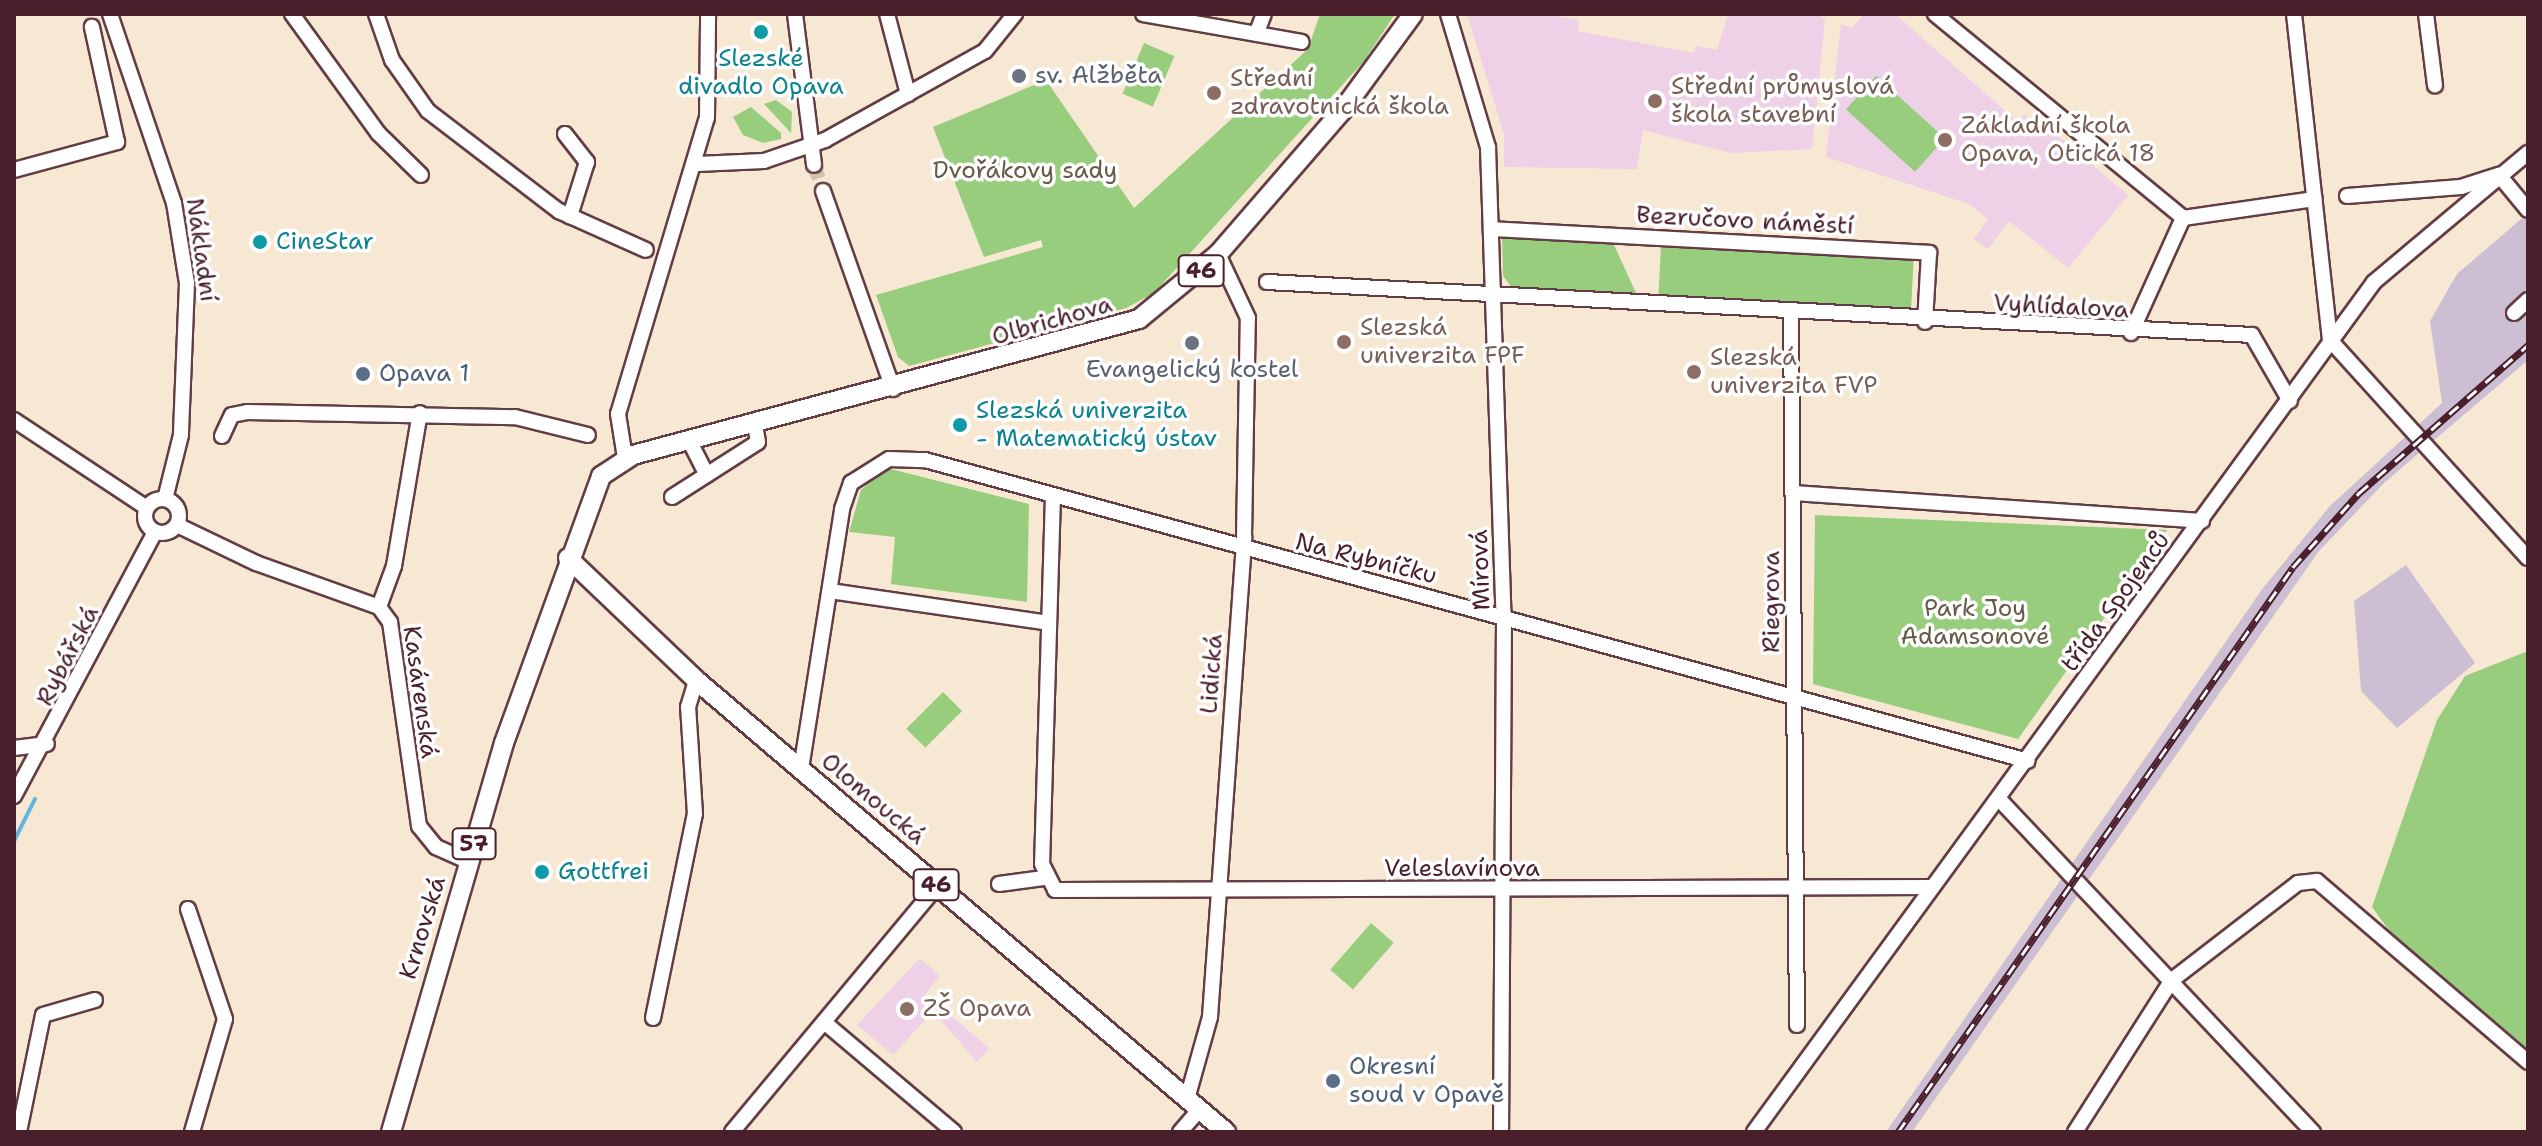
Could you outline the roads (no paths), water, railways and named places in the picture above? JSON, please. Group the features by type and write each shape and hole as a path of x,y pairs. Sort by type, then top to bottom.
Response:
{"main road":[{"name":"Olbrichova","path":"625,458 1121,327 1175,295 1218,254 1342,111 1413,14"},
{"name":"46","path":"568,558 597,482 625,458"},
{"name":"Olomoucká","path":"568,558 696,680 1226,1132"},
{"name":"Krnovská","path":"391,1132 468,861 568,558"}],"street":[{"name":"Nákladní","path":"110,14 174,203 187,283 181,435 165,499"},
{"path":"292,14 378,133 421,175"},
{"path":"376,14 392,60 428,111 488,163 570,216 646,250"},
{"path":"625,458 618,414 697,164 711,73 708,14"},
{"path":"795,14 809,147 814,165"},
{"path":"887,14 908,94"},
{"path":"697,164 764,161 809,147 985,51 1015,14"},
{"path":"1143,14 1302,42"},
{"path":"1257,32 1264,14"},
{"name":"Mírová","path":"1448,14 1485,119 1491,229 1504,618 1501,1132"},
{"path":"1935,14 2183,218 2315,199"},
{"path":"2294,14 2330,340 2528,558"},
{"path":"2426,14 2435,85"},
{"path":"14,170 117,142 92,27"},
{"path":"565,134 587,162 570,216"},
{"name":"třída Spojenců","path":"1754,1132 2290,401 2330,340 2397,256 2528,153"},
{"path":"2347,196 2461,187 2499,175 2528,210"},
{"path":"823,191 893,389"},
{"path":"2131,333 2183,218"},
{"name":"Bezručovo náměstí","path":"1491,229 1929,253 1925,322"},
{"name":"Lidická","path":"1193,1104 1209,1023 1243,551 1248,318 1218,254"},
{"path":"1267,282 1791,315"},
{"path":"2514,313 2528,300"},
{"name":"Vyhlídalova","path":"1791,315 2131,333 2252,335 2290,401"},
{"name":"Riegrova","path":"1791,315 1799,889 1797,1025"},
{"path":"222,436 232,415 247,412 515,417 588,435"},
{"name":"Kasárenská","path":"420,413 394,566 379,607 390,622 419,826 436,847 468,861"},
{"path":"14,420 147,508 155,532 177,525 256,563 379,607"},
{"path":"672,497 758,442 755,425"},
{"path":"689,440 707,475"},
{"name":"Na Rybníčku","path":"801,769 851,483 889,459 925,460 1243,551 1794,693 2028,761"},
{"path":"1793,493 2202,521"},
{"path":"1044,878 1053,495"},
{"path":"147,508 165,499 179,511 177,525"},
{"name":"Rybářská","path":"14,796 47,744 155,532"},
{"path":"830,591 1049,623"},
{"path":"653,1018 695,814 688,707 696,680"},
{"path":"14,748 47,744"},
{"path":"1999,799 2313,1132"},
{"name":"Veleslavínova","path":"999,884 1044,878 1059,892 1932,887"},
{"path":"2075,1132 2172,980 2298,883 2317,881 2528,1062"},
{"path":"732,1132 937,886"},
{"path":"188,909 225,1019 192,1132"},
{"path":"19,1132 43,1015 95,1000"},
{"path":"824,1022 954,1132"},
{"path":"1180,1132 1193,1104"}],"waterway":[{"path":"14,841 35,799"}],"tunnel":[{"path":"814,165 823,191"}],"railway":[{"path":"1898,1132 2293,567 2359,493 2528,345"}],"place":[{"name":"Slezské divadlo Opava","path":"761,32"},
{"name":"sv. Alžběta","path":"1019,76"},
{"name":"Střední zdravotnická škola","path":"1214,93"},
{"name":"Střední průmyslová škola stavební","path":"1655,101"},
{"name":"Základní škola Opava, Otická 18","path":"1945,140"},
{"name":"CineStar","path":"260,242"},
{"name":"Slezská univerzita FPF","path":"1344,342"},
{"name":"Evangelický kostel","path":"1192,343"},
{"name":"Slezská univerzita FVP","path":"1694,372"},
{"name":"Opava 1","path":"363,374"},
{"name":"Slezská univerzita - Matematický ústav","path":"960,425"},
{"name":"Gottfrei","path":"542,872"},
{"name":"ZŠ Opava","path":"907,1009"},
{"name":"Okresní soud v Opavě","path":"1333,1081"}],"park label":[{"name":"Dvořákovy sady","path":"1025,171"},
{"name":"Park Joy Adamsonové","path":"1975,623"}]}
